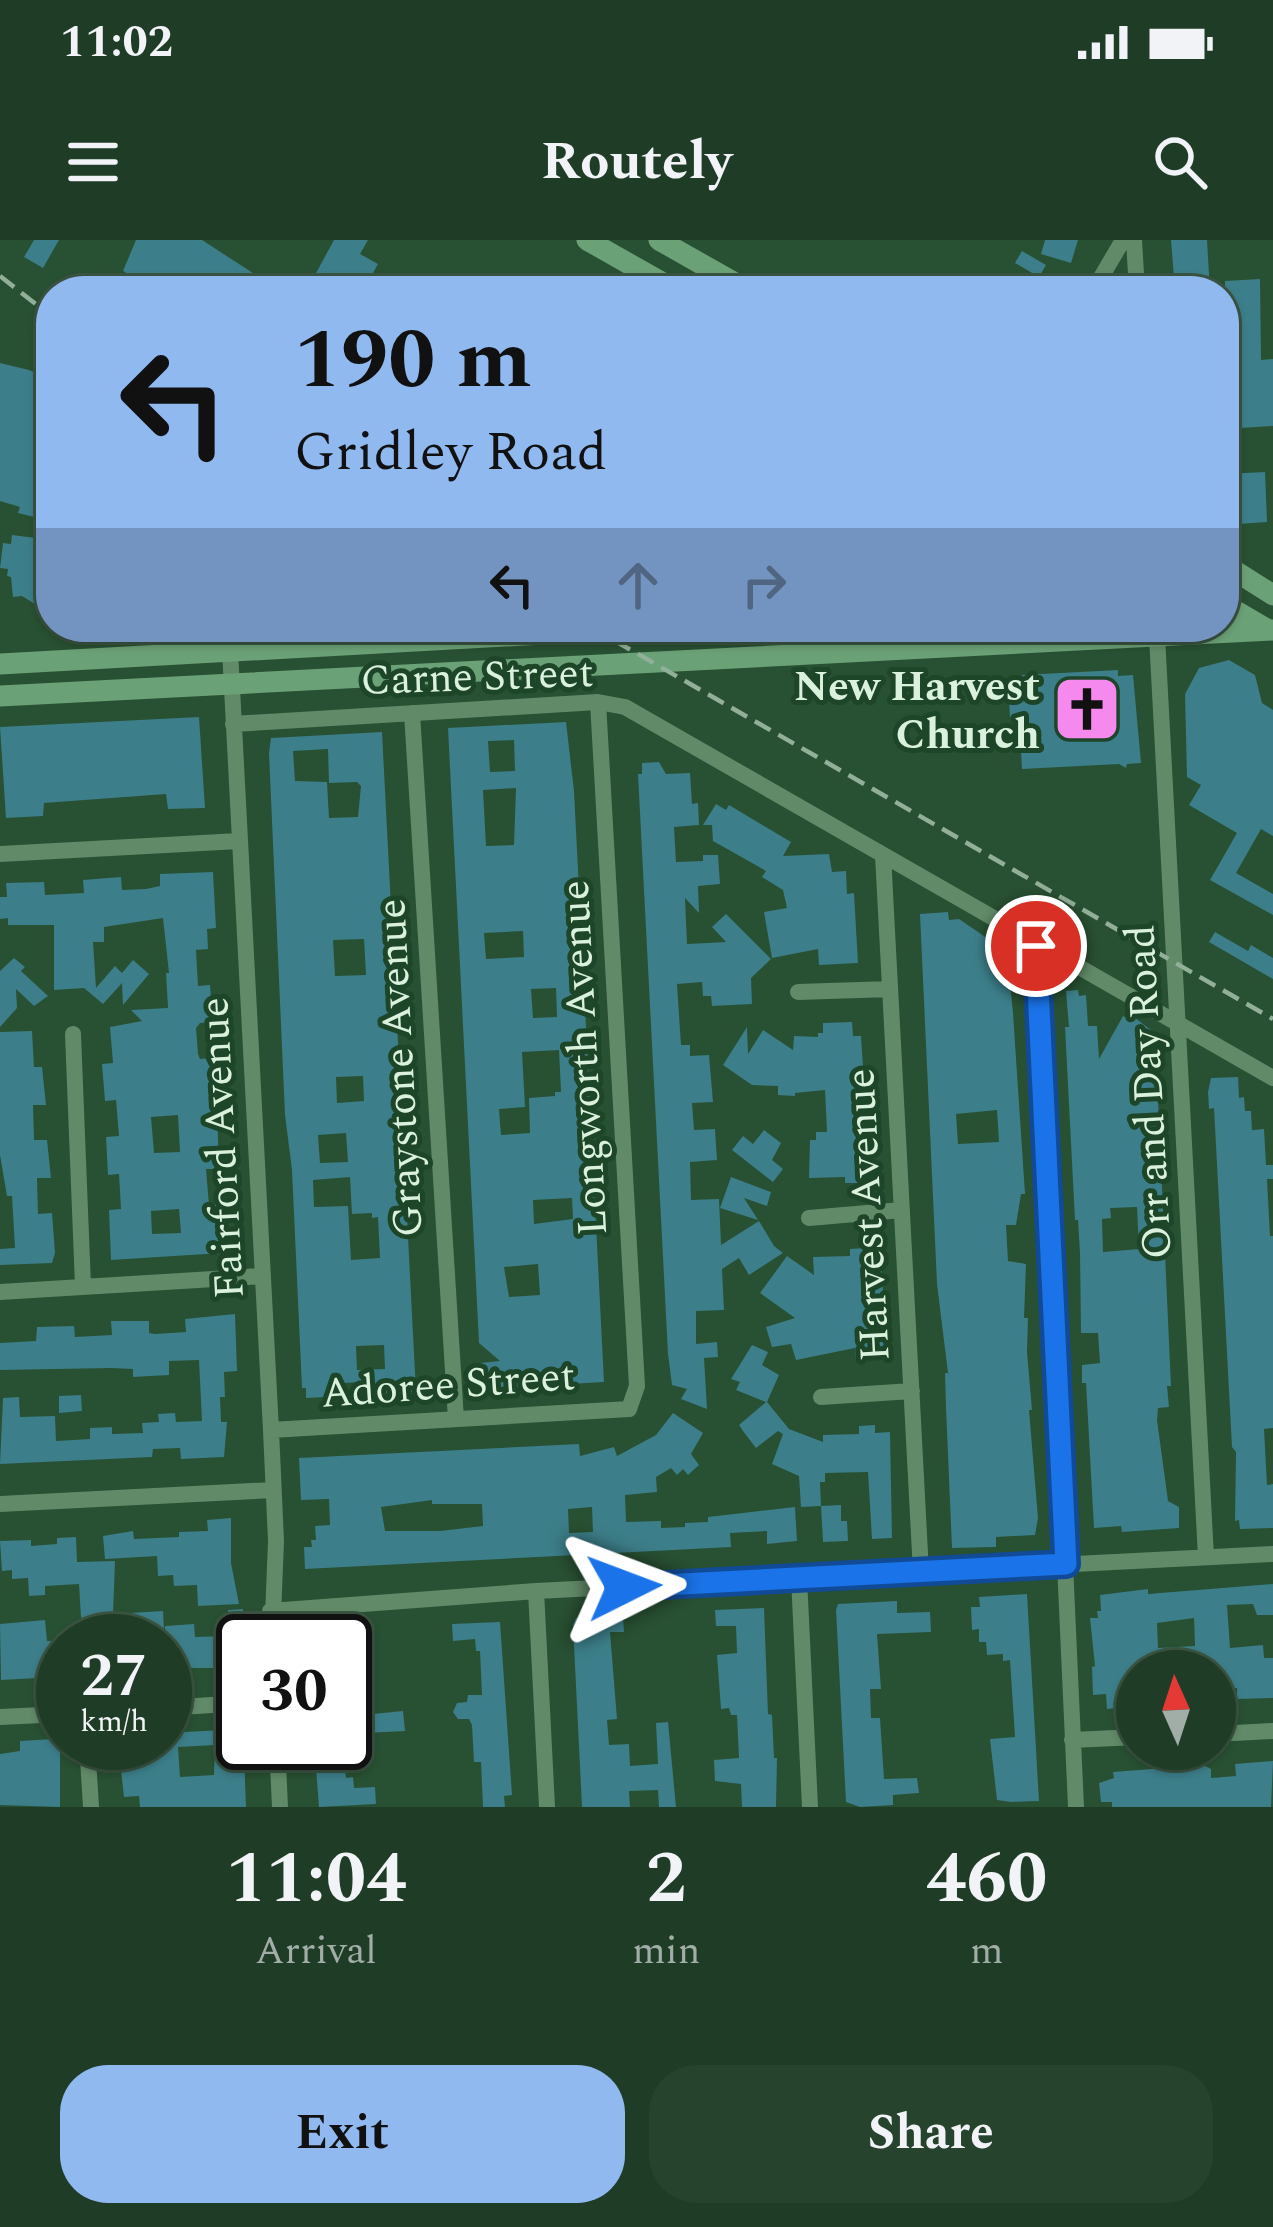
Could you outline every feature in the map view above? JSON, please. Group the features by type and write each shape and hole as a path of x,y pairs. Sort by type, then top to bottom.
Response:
{"main road":[{"path":"587,240 651,276"},
{"path":"659,240 723,276"},
{"path":"1239,574 1273,597"},
{"path":"1239,600 1273,597"},
{"path":"1239,611 1272,631"},
{"path":"1239,631 1272,631"},
{"path":"0,664 382,642"},
{"path":"0,696 851,642"}],"street":[{"path":"1102,276 1123,240"},
{"path":"1134,240 1136,276"},
{"name":"Orr and Day Road","path":"1154,642 1180,1026 1206,1557"},
{"name":"Fairford Avenue","path":"230,650 276,1541 270,1614"},
{"name":"Carne Street","path":"233,724 598,702 625,707 1273,1078"},
{"name":"Longworth Avenue","path":"598,702 637,1386 629,1409"},
{"name":"Graystone Avenue","path":"412,713 455,1419"},
{"path":"0,854 239,841"},
{"name":"Harvest Avenue","path":"883,855 921,1572"},
{"path":"1036,946 1076,1807"},
{"path":"798,992 890,989"},
{"path":"73,1034 83,1286"},
{"path":"809,1218 902,1210"},
{"path":"0,1292 262,1276"},
{"path":"821,1397 912,1391"},
{"name":"Adoree Street","path":"271,1430 629,1409"},
{"path":"0,1504 273,1490"},
{"path":"270,1610 536,1591 1273,1554"},
{"path":"799,1578 810,1807"},
{"path":"536,1591 547,1807"},
{"path":"0,1717 36,1715"},
{"path":"1236,1733 1273,1731"},
{"path":"1072,1740 1116,1738"},
{"path":"89,1770 91,1807"},
{"path":"278,1770 280,1807"}],"building":[{"path":"34,240 59,240 43,268 24,257"},
{"path":"136,240 202,240 256,275 131,276 123,271"},
{"path":"334,240 368,240 360,254 378,264 371,276 314,276"},
{"path":"1045,240 1078,240 1071,263 1041,254"},
{"path":"1171,240 1207,240 1209,276 1174,276"},
{"path":"1022,251 1046,265 1037,276 1015,263"},
{"path":"1260,279 1261,360 1273,359 1273,426 1239,428 1239,280"},
{"path":"0,363 36,373 36,517 0,501"},
{"path":"1265,472 1267,522 1239,524 1239,473"},
{"path":"12,535 36,538 36,605 22,596 13,597 8,569 0,568 3,543 11,544"},
{"path":"1229,660 1255,675 1262,703 1273,710 1273,836 1261,829 1236,873 1273,894 1273,915 1210,880 1237,833 1189,805 1201,785 1187,777 1185,694 1199,668"},
{"path":"1118,670 1118,676 1133,675 1141,763 1126,768 1119,764 1022,769 1019,718 1010,718 1009,698 1021,697 1022,675"},
{"path":"199,717 205,808 168,809 166,794 44,803 43,816 6,818 0,727"},
{"path":"566,722 574,791 604,1382 482,1389 480,1363 500,1361 479,1343 448,728","holes":["514,740 515,771 490,772 488,741","516,788 514,845 486,846 483,790","523,931 524,957 486,959 484,933","556,988 557,1017 533,1018 531,989","559,1050 561,1092 529,1098 530,1133 501,1135 499,1109 525,1107 522,1052","572,1198 573,1219 534,1224 533,1200","538,1264 540,1295 509,1297 504,1267"]},
{"path":"382,732 416,1392 375,1394 374,1381 345,1383 345,1396 306,1398 306,1388 302,1388 285,1115 271,738","holes":["328,749 329,783 357,782 361,786 358,817 329,818 327,782 295,781 293,751","364,939 366,975 335,976 333,940","363,1076 364,1101 337,1103 336,1077","346,1133 348,1162 320,1163 318,1135","350,1177 352,1214 378,1217 380,1258 351,1260 348,1206 314,1207 313,1180","384,1345 385,1369 357,1370 356,1346"]},
{"path":"659,762 666,774 690,773 692,804 698,803 699,825 674,827 676,862 718,855 720,884 698,886 699,913 685,898 687,944 726,942 712,927 726,914 771,959 751,978 752,1004 712,1006 711,996 703,996 702,982 677,984 681,1045 690,1045 690,1056 709,1055 713,1102 692,1103 694,1130 715,1129 717,1160 690,1162 691,1200 719,1199 721,1245 759,1221 783,1253 749,1275 739,1258 722,1269 724,1310 696,1311 696,1344 717,1342 718,1357 704,1358 707,1409 681,1399 687,1389 672,1385 668,1354 638,774 642,774 642,763"},
{"path":"716,804 726,810 729,805 791,842 783,856 829,854 832,872 846,871 847,894 854,893 858,963 819,965 818,949 772,958 764,912 787,908 783,890 762,877 766,871 713,841 712,825 703,825"},
{"path":"213,872 216,928 207,929 208,949 196,950 198,986 210,985 213,1022 196,1028 198,1054 200,1059 213,1058 216,1079 219,1169 206,1169 209,1205 221,1204 225,1243 222,1253 111,1260 109,1210 121,1209 119,1174 108,1175 106,1137 119,1136 116,1100 105,1101 102,1064 113,1063 110,1027 142,1021 131,1010 168,1008 163,918 104,927 104,942 93,942 96,988 115,966 122,973 133,960 149,974 123,1005 122,983 103,1004 84,988 54,990 54,925 8,925 8,918 0,919 0,897 7,897 6,883 44,882 45,895 84,893 83,880 121,877 122,890 146,889 160,886 160,874","holes":["178,1115 180,1152 154,1153 151,1117","179,1209 181,1233 152,1234 151,1211"]},
{"path":"948,912 949,920 959,919 1003,949 1000,954 1006,958 997,973 1009,973 1025,1194 1021,1194 1016,1225 1006,1225 1008,1261 1026,1264 1024,1318 1028,1318 1038,1518 1035,1535 996,1537 996,1547 952,1548 948,1373 937,1284 920,914","holes":["997,1110 999,1142 958,1144 956,1114"]},
{"path":"1215,932 1248,951 1251,945 1273,958 1273,979 1209,942"},
{"path":"14,958 48,996 34,1006 16,989 17,1008 0,1027 0,971"},
{"path":"1066,991 1086,995 1088,1026 1097,1026 1099,1059 1123,1016 1129,1019 1131,1015 1155,1033 1171,1386 1167,1386 1169,1407 1158,1408 1157,1420 1168,1501 1179,1507 1179,1528 1122,1532 1121,1526 1094,1528 1082,1365 1100,1363 1098,1333 1081,1333","holes":["1137,1207 1139,1249 1103,1252 1102,1219 1111,1218 1110,1208"]},
{"path":"852,1022 853,1036 861,1036 868,1145 874,1145 875,1174 860,1174 860,1183 845,1183 845,1177 809,1178 810,1140 816,1140 816,1132 827,1132 825,1090 778,1095 778,1086 752,1085 723,1065 747,1027 748,1054 763,1030 793,1050 794,1036 818,1037 823,1023"},
{"path":"32,1031 34,1067 42,1067 46,1105 33,1105 34,1140 47,1140 51,1178 37,1178 38,1214 52,1213 55,1253 52,1263 0,1265 0,1249 15,1248 12,1196 7,1196 0,1155 0,1032"},
{"path":"1238,1077 1239,1098 1244,1097 1245,1111 1251,1111 1252,1130 1264,1129 1266,1165 1273,1165 1273,1179 1267,1179 1273,1236 1273,1428 1264,1429 1267,1485 1273,1484 1273,1528 1240,1529 1239,1520 1235,1521 1236,1452 1232,1447 1214,1108 1209,1109 1208,1092 1211,1078"},
{"path":"764,1130 781,1143 772,1160 783,1169 773,1182 732,1150 743,1136 753,1144"},
{"path":"731,1177 771,1192 767,1206 744,1198 758,1220 720,1208"},
{"path":"866,1248 866,1256 881,1255 886,1351 871,1352 871,1360 856,1361 855,1348 796,1360 791,1344 772,1347 766,1327 795,1318 760,1293 787,1256 814,1275 813,1257 850,1256 850,1249"},
{"path":"235,1314 237,1371 224,1372 225,1397 220,1397 221,1422 227,1422 224,1457 181,1459 180,1448 153,1449 152,1457 0,1464 3,1398 19,1397 20,1417 55,1416 56,1441 90,1439 90,1428 112,1427 112,1434 143,1433 142,1423 159,1422 158,1414 175,1413 176,1422 202,1421 199,1360 169,1361 169,1375 133,1377 133,1369 0,1370 0,1343 36,1341 37,1327 74,1326 75,1337 112,1335 111,1321 149,1321 149,1333 155,1334 186,1332 185,1319"},
{"path":"752,1345 768,1352 762,1365 779,1375 767,1402 789,1429 823,1442 823,1435 859,1434 859,1426 875,1425 875,1433 890,1432 892,1538 872,1539 868,1472 825,1473 825,1482 820,1482 821,1506 801,1507 799,1476 772,1464 783,1434 778,1431 756,1448 743,1431 739,1425 766,1402 736,1390 740,1382 731,1379"},
{"path":"81,1395 82,1411 59,1413 59,1396"},
{"path":"673,1413 703,1433 691,1454 699,1465 688,1475 683,1469 677,1475 671,1468 656,1477 657,1492 625,1495 626,1522 661,1521 661,1528 685,1527 685,1523 708,1522 708,1517 795,1507 797,1541 767,1544 767,1531 730,1533 731,1547 305,1569 304,1547 312,1547 311,1540 316,1540 315,1526 330,1525 329,1499 301,1500 299,1458 579,1444 580,1456 614,1447 617,1456 656,1435","holes":["432,1500 432,1504 482,1504 483,1526 385,1531 381,1507","592,1507 593,1532 569,1533 568,1509"]},
{"path":"841,1505 848,1541 823,1542 821,1506"},
{"path":"231,1518 231,1563 239,1604 198,1606 197,1585 174,1586 173,1575 158,1576 157,1556 105,1559 103,1536 133,1531 134,1539 179,1537 179,1532 208,1531 207,1520"},
{"path":"76,1537 77,1562 115,1561 113,1614 81,1614 79,1584 45,1586 45,1595 29,1596 28,1578 12,1579 12,1570 2,1571 0,1541 31,1540 31,1546 57,1544 57,1538"},
{"path":"1273,1584 1273,1615 1257,1615 1253,1604 1227,1605 1230,1648 1263,1645 1264,1658 1273,1658 1273,1698 1237,1699 1236,1650 1116,1650 1116,1708 1107,1709 1106,1694 1093,1695 1090,1618 1098,1618 1100,1595 1148,1589 1148,1594","holes":["1194,1618 1195,1646 1158,1648 1157,1623"]},
{"path":"1027,1594 1039,1801 1011,1802 997,1800 990,1739 1015,1737 1010,1660 1003,1661 1003,1654 987,1655 986,1642 979,1642 979,1629 972,1630 971,1607 980,1607 979,1597"},
{"path":"897,1601 897,1613 930,1612 931,1632 877,1634 881,1689 870,1689 871,1718 880,1718 884,1779 917,1778 919,1793 893,1795 893,1805 860,1807 846,1802 836,1610 838,1604"},
{"path":"764,1608 768,1714 772,1715 777,1758 776,1807 742,1807 741,1784 715,1781 714,1760 739,1758 737,1715 731,1715 729,1708 721,1709 717,1655 737,1653 736,1626 716,1626 715,1610"},
{"path":"623,1616 624,1632 610,1632 617,1719 607,1720 609,1745 629,1744 630,1766 658,1764 656,1723 668,1722 676,1807 659,1807 658,1790 629,1791 630,1807 582,1807 573,1625 576,1618"},
{"path":"36,1621 36,1678 1,1680 0,1624"},
{"path":"500,1622 512,1795 504,1796 505,1807 483,1807 481,1762 474,1762 472,1725 453,1712 457,1703 467,1702 468,1695 482,1695 480,1651 476,1651 475,1639 453,1641 452,1624"},
{"path":"192,1624 195,1637 216,1636 216,1668 192,1668"},
{"path":"372,1702 373,1714 403,1711 405,1731 372,1733"},
{"path":"216,1730 216,1770 245,1770 246,1807 140,1807 139,1796 124,1797 121,1770 180,1770 180,1777 214,1775 215,1745 192,1746 192,1732"},
{"path":"36,1740 36,1770 60,1770 60,1807 0,1805 0,1754 20,1751 20,1741"},
{"path":"1273,1761 1271,1807 1112,1807 1112,1802 1101,1802 1099,1783 1114,1778 1113,1772 1211,1770 1211,1778 1236,1776 1236,1764"},
{"path":"316,1770 345,1770 346,1778 353,1777 354,1788 375,1787 376,1804 319,1807"}],"railway":[{"path":"0,276 36,304"},
{"path":"617,642 1273,1019"}],"place":[{"name":"New Harvest Church","path":"1087,709"}],"route":[{"path":"624,1587 1066,1564 1036,946"}]}
